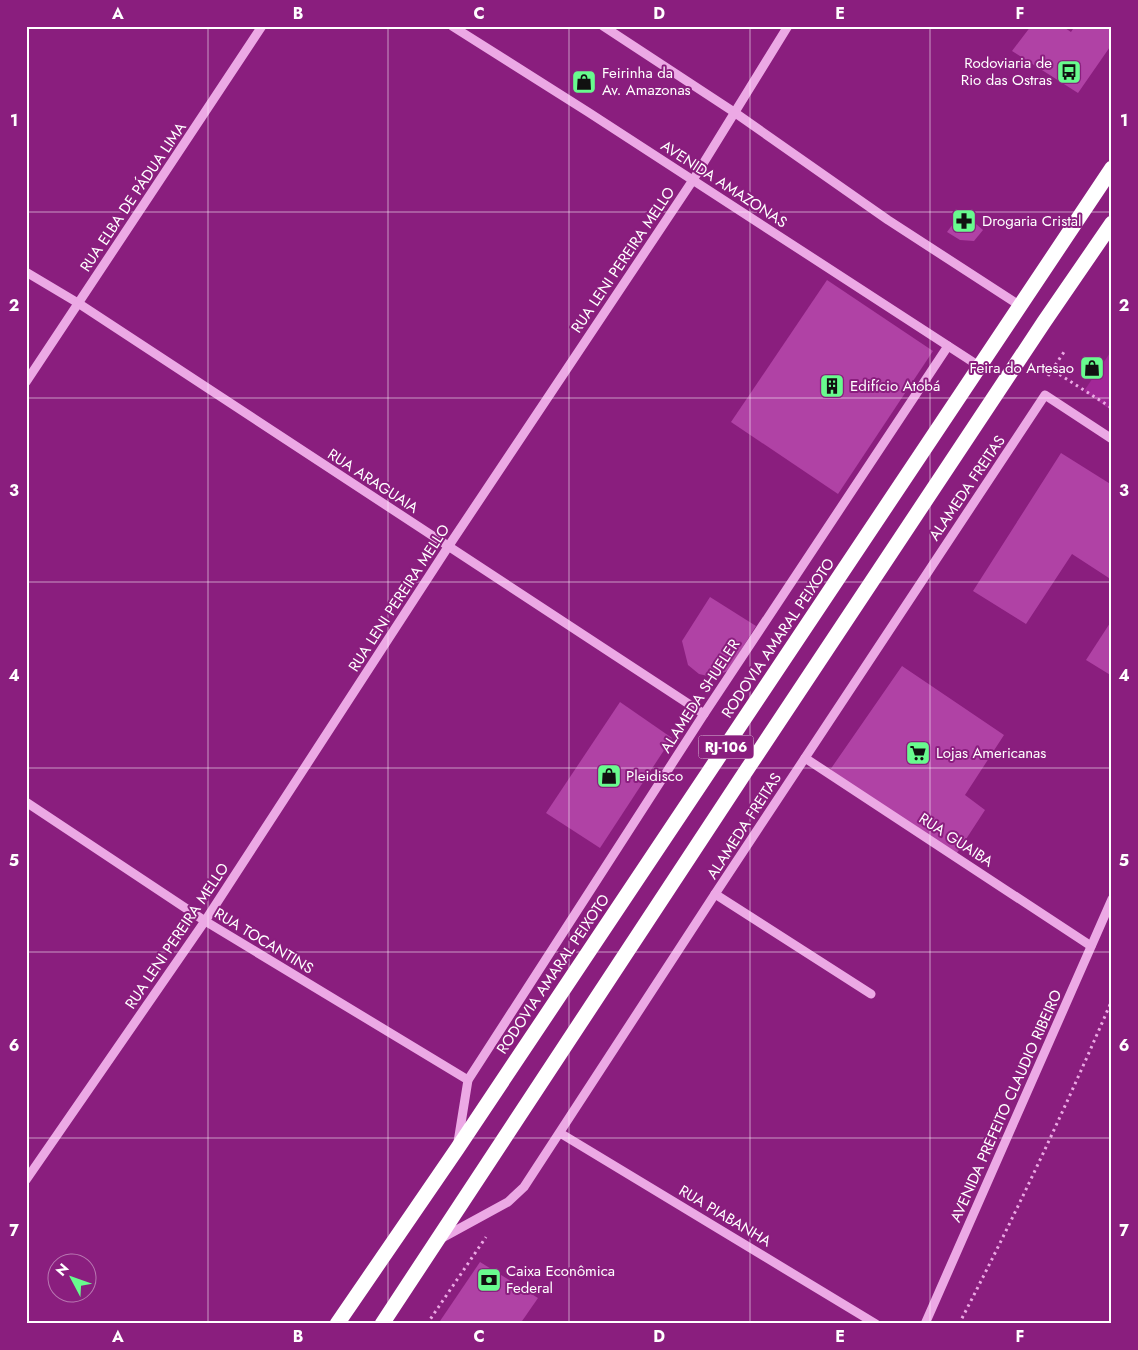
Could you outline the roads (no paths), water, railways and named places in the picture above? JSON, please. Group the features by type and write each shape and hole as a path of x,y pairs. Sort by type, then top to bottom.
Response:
{"highway":[{"name":"RODOVIA AMARAL PEIXOTO","path":"337,1324 457,1149 1001,337 1020,305 1112,168"},
{"name":"RJ-106","path":"382,1324 750,765 1112,223"}],"street":[{"name":"RUA ELBA DE PÁDUA LIMA","path":"26,382 262,26"},
{"name":"AVENIDA AMAZONAS","path":"452,26 980,366"},
{"path":"604,26 734,112 888,220 1020,305"},
{"name":"RUA LENI PEREIRA MELLO","path":"26,1180 205,921 448,547 693,180 788,26"},
{"name":"RUA ARAGUAIA","path":"26,272 78,303 704,714"},
{"name":"ALAMEDA SHUELER","path":"457,1149 468,1080 704,714 948,346"},
{"name":"ALAMEDA FREITAS","path":"437,1240 514,1199 524,1187 715,894 1046,395 1112,439"},
{"name":"RUA GUAIBA","path":"805,758 1091,946"},
{"name":"RUA TOCANTINS","path":"26,802 205,921 468,1080"},
{"path":"715,894 871,994"},
{"name":"AVENIDA PREFEITO CLAUDIO RIBEIRO","path":"925,1324 1112,899"},
{"name":"RUA PIABANHA","path":"560,1132 876,1324"}],"place":[{"name":"Rodoviaria de Rio das Ostras","path":"1069,72"},
{"name":"Feirinha da Av. Amazonas","path":"584,82"},
{"name":"Drogaria Cristal","path":"964,221"},
{"name":"Feira do Artesao","path":"1092,368"},
{"name":"Edifício Atobá","path":"832,386"},
{"name":"Lojas Americanas","path":"918,753"},
{"name":"Pleidisco","path":"609,776"},
{"name":"Caixa Econômica Federal","path":"489,1280"}]}
